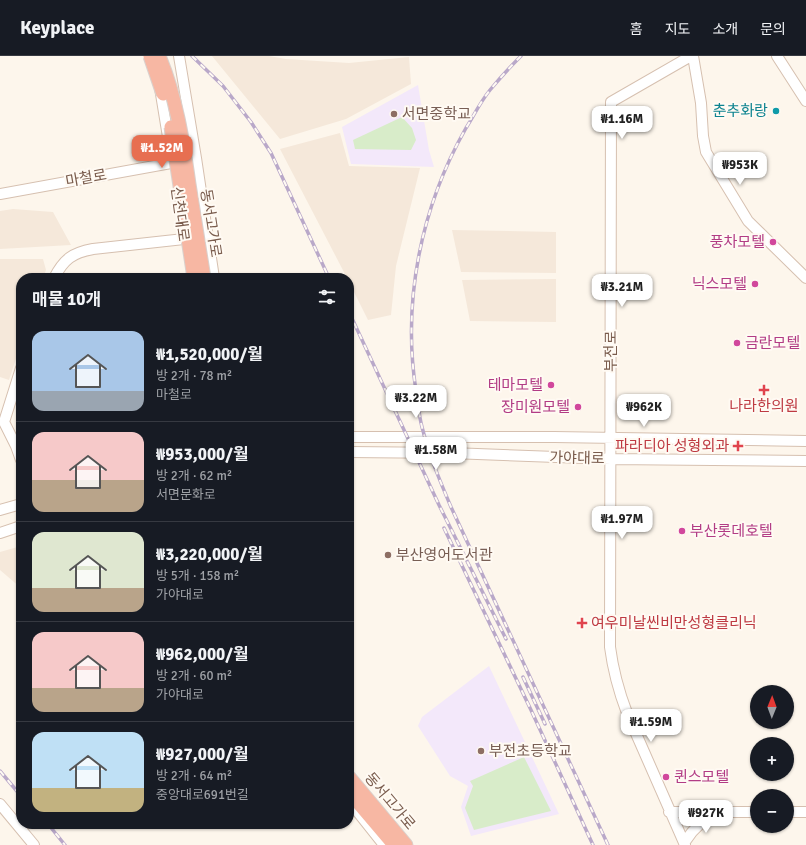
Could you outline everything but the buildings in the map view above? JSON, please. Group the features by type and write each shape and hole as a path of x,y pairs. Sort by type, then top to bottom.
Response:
{"highway":[{"name":"동서고가로","path":"150,56 160,83 170,124 193,273"},
{"name":"동서고가로","path":"159,56 172,91 178,120 203,273"},
{"name":"동서고가로","path":"354,784 406,845"},
{"name":"동서고가로","path":"354,798 394,845"}],"main road":[{"name":"신천대로","path":"155,56 189,273"},
{"name":"신천대로","path":"179,56 213,273"},
{"path":"692,56 701,103 703,136 706,152 748,221 806,278"},
{"name":"부전로","path":"684,844 627,713 612,665 610,642 611,102 692,56"},
{"path":"777,56 806,101"},
{"name":"마철로","path":"0,194 196,158"},
{"path":"57,273 64,261 75,253 93,249 184,239"},
{"path":"16,384 4,422 16,446"},
{"name":"가야대로","path":"354,435 414,430 447,431 482,436 806,441"},
{"name":"가야대로","path":"354,452 611,459 806,461"},
{"path":"354,457 453,460 523,456"},
{"path":"0,510 16,505"},
{"path":"0,533 16,528"},
{"path":"354,776 413,845"},
{"path":"0,804 16,823"},
{"path":"354,807 384,845"},
{"path":"684,844 692,832 714,811"},
{"path":"669,812 750,812"},
{"path":"794,812 806,812"},
{"path":"21,829 34,845"}],"shaded area":[{"path":"212,56 269,56 286,59 349,63 409,57 411,84 346,119 280,139"},
{"name":"서면중학교","path":"418,85 429,150 434,167 351,164 342,127"},
{"path":"340,133 349,166 420,168 396,266 391,315 368,320 354,292 354,273 344,273 280,149"},
{"path":"13,209 53,212 71,245 0,249 0,211"},
{"path":"452,230 556,232 556,273 461,272"},
{"path":"0,259 43,259 46,270 45,273 16,273 16,358 9,380 0,377"},
{"path":"556,279 556,322 470,321 462,280"},
{"path":"16,547 16,584 0,570 0,552"},
{"name":"부전초등학교","path":"489,666 559,814 471,836 461,807 468,786 450,776 418,726 422,717"}],"green space":[{"path":"402,117 412,128 416,140 411,150 355,149 353,140"},
{"path":"524,757 551,811 474,830 465,808 473,786 470,781"}],"railway":[{"path":"192,56 223,86 251,122 271,153 327,273"},
{"path":"521,56 501,77 481,103 450,158 437,190 419,255 414,289 412,357 420,418 435,468 451,507 608,845"},
{"path":"354,323 439,505 506,639"},
{"path":"444,528 531,710 593,845"},
{"path":"523,677 545,724"},
{"path":"0,771 16,790"},
{"path":"52,829 65,845"}],"place":[{"name":"춘추화랑","path":"776,111"},
{"name":"서면중학교","path":"394,114"},
{"name":"풍차모텔","path":"773,242"},
{"name":"닉스모텔","path":"755,284"},
{"name":"금란모텔","path":"737,343"},
{"name":"테마모텔","path":"551,385"},
{"name":"나라한의원","path":"764,390"},
{"name":"장미원모텔","path":"578,407"},
{"name":"파라디아 성형외과","path":"738,446"},
{"name":"부산롯데호텔","path":"682,531"},
{"name":"부산영어도서관","path":"388,555"},
{"name":"여우미날씬비만성형클리닉","path":"582,623"},
{"name":"부전초등학교","path":"481,751"},
{"name":"퀸스모텔","path":"666,777"}]}
